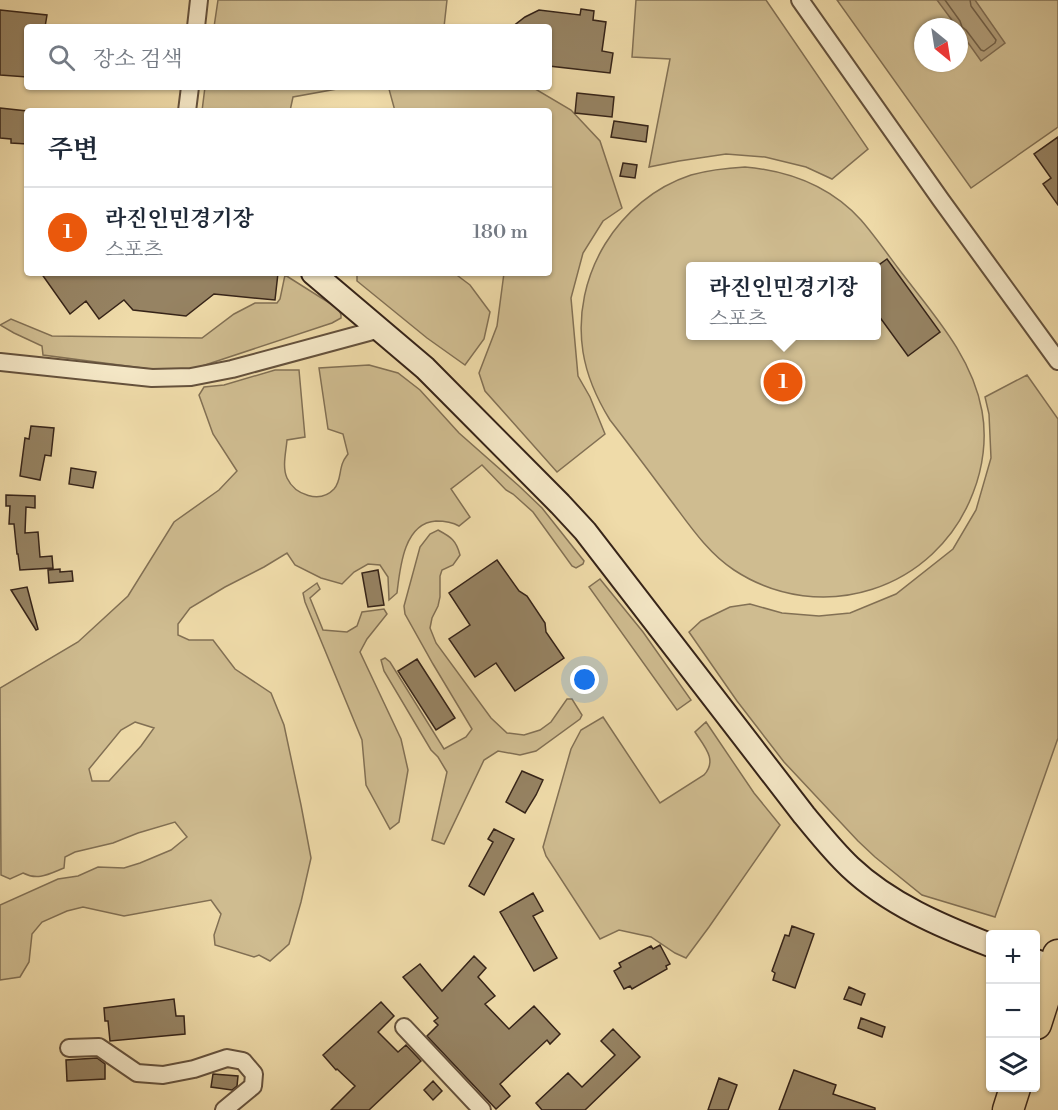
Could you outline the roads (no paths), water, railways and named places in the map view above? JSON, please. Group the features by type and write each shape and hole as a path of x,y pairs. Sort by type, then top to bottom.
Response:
{"highway":[{"path":"1040,1005 1051,963"},
{"path":"1008,1110 1014,1092"}],"street":[{"path":"196,24 199,0"},
{"path":"800,0 1058,361"},
{"path":"187,108 190,90"},
{"path":"317,276 425,368 585,531 811,823 851,868 900,905 986,943"},
{"path":"0,362 152,378 191,377 232,369 380,329"},
{"path":"404,1027 482,1110"},
{"path":"69,1048 99,1047 137,1073 163,1075 194,1069 227,1058 243,1061 254,1074 253,1086 224,1110"}],"water":[{"path":"937,0 975,0 1005,43 981,61 968,43 968,18 950,18"}],"place":[{"name":"라진인민경기장","path":"783,382"}]}
